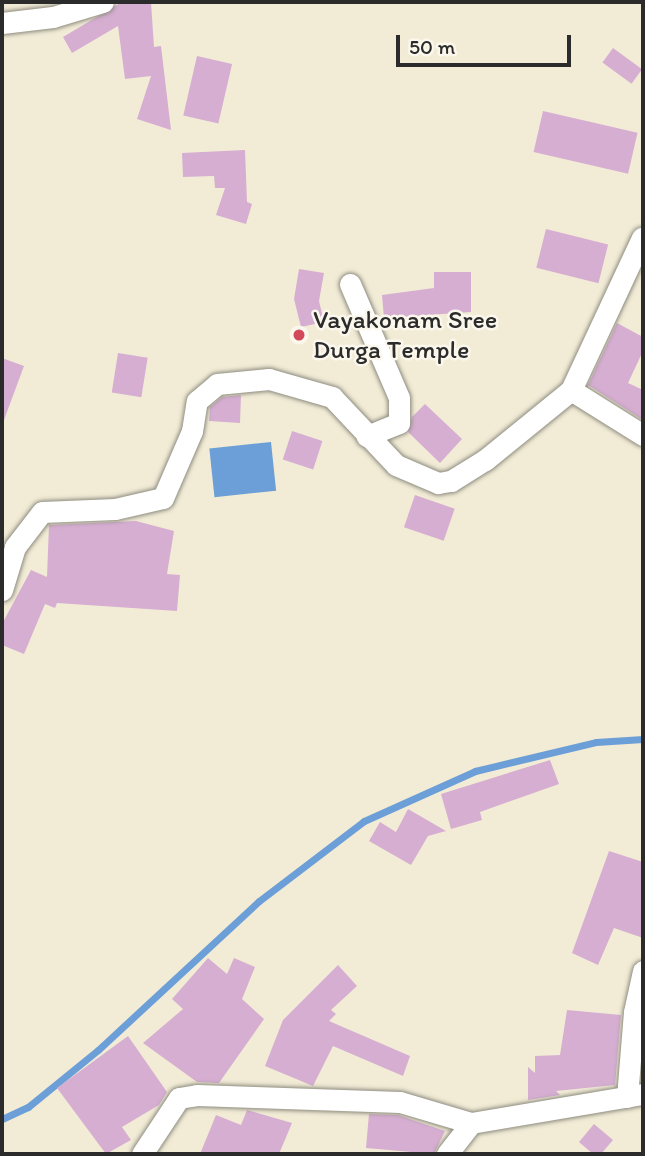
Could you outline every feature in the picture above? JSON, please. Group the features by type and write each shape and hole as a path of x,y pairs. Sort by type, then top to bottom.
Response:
{"street":[{"path":"2,23 53,17 103,2"},
{"path":"2,590 15,547 42,512 115,509 163,498 192,431 197,401 217,384 269,379 323,393 341,402 367,436 396,466 424,480 452,481 485,460 571,390 642,238"},
{"path":"350,284 399,398 400,423 367,436"},
{"path":"571,390 643,435"},
{"path":"142,1154 179,1098 197,1095 400,1102 471,1124 635,1095 634,1012 643,971"},
{"path":"447,1154 471,1124"}],"water":[{"path":"271,442 276,491 214,497 209,448"}],"building":[{"path":"122,2 151,2 154,47 161,46 171,130 137,119 151,76 125,79 118,26 72,53 63,37"},
{"path":"613,48 642,69 632,84 602,63"},
{"path":"197,56 232,64 218,124 183,115"},
{"path":"543,111 638,133 628,174 534,152"},
{"path":"245,150 247,202 252,204 246,224 216,215 225,188 215,188 214,176 183,177 182,153"},
{"path":"546,229 608,244 598,283 536,268"},
{"path":"299,269 324,273 319,301 324,322 301,327 294,299"},
{"path":"434,272 471,272 471,312 384,318 382,295 434,288"},
{"path":"617,323 643,337 643,351 628,383 643,390 643,420 588,385"},
{"path":"118,353 148,358 141,397 112,393"},
{"path":"2,358 24,366 4,420 2,420"},
{"path":"241,395 240,423 209,421 210,407 222,397"},
{"path":"425,404 462,439 440,463 408,432 412,417"},
{"path":"292,431 322,441 313,469 283,460"},
{"path":"415,495 455,509 444,541 404,527"},
{"path":"136,521 174,531 167,574 180,575 177,611 57,603 55,608 45,604 24,654 2,645 2,624 31,570 47,577 49,525"},
{"path":"550,760 559,784 480,812 482,820 451,829 441,794"},
{"path":"408,809 446,831 428,836 411,865 369,841 380,822 396,832"},
{"path":"609,851 643,862 643,938 614,928 598,965 572,953"},
{"path":"208,958 227,974 234,958 255,967 242,999 264,1019 219,1083 197,1082 143,1043 183,1009 172,999"},
{"path":"338,965 357,986 331,1010 336,1014 329,1021 410,1056 403,1076 333,1046 313,1086 265,1066 283,1020"},
{"path":"567,1010 621,1015 615,1085 556,1091 560,1095 528,1100 528,1067 535,1073 535,1056 560,1055"},
{"path":"128,1036 167,1092 159,1105 122,1127 131,1140 106,1154 57,1088"},
{"path":"247,1110 292,1123 279,1154 200,1154 216,1115 241,1125"},
{"path":"369,1114 398,1115 445,1131 434,1154 366,1148"},
{"path":"594,1124 613,1140 601,1154 593,1154 579,1142"}],"waterway":[{"path":"2,1119 28,1107 98,1050 259,901 364,821 475,771 596,742 643,739"}],"place":[{"name":"Vayakonam Sree Durga Temple","path":"299,335"}]}
